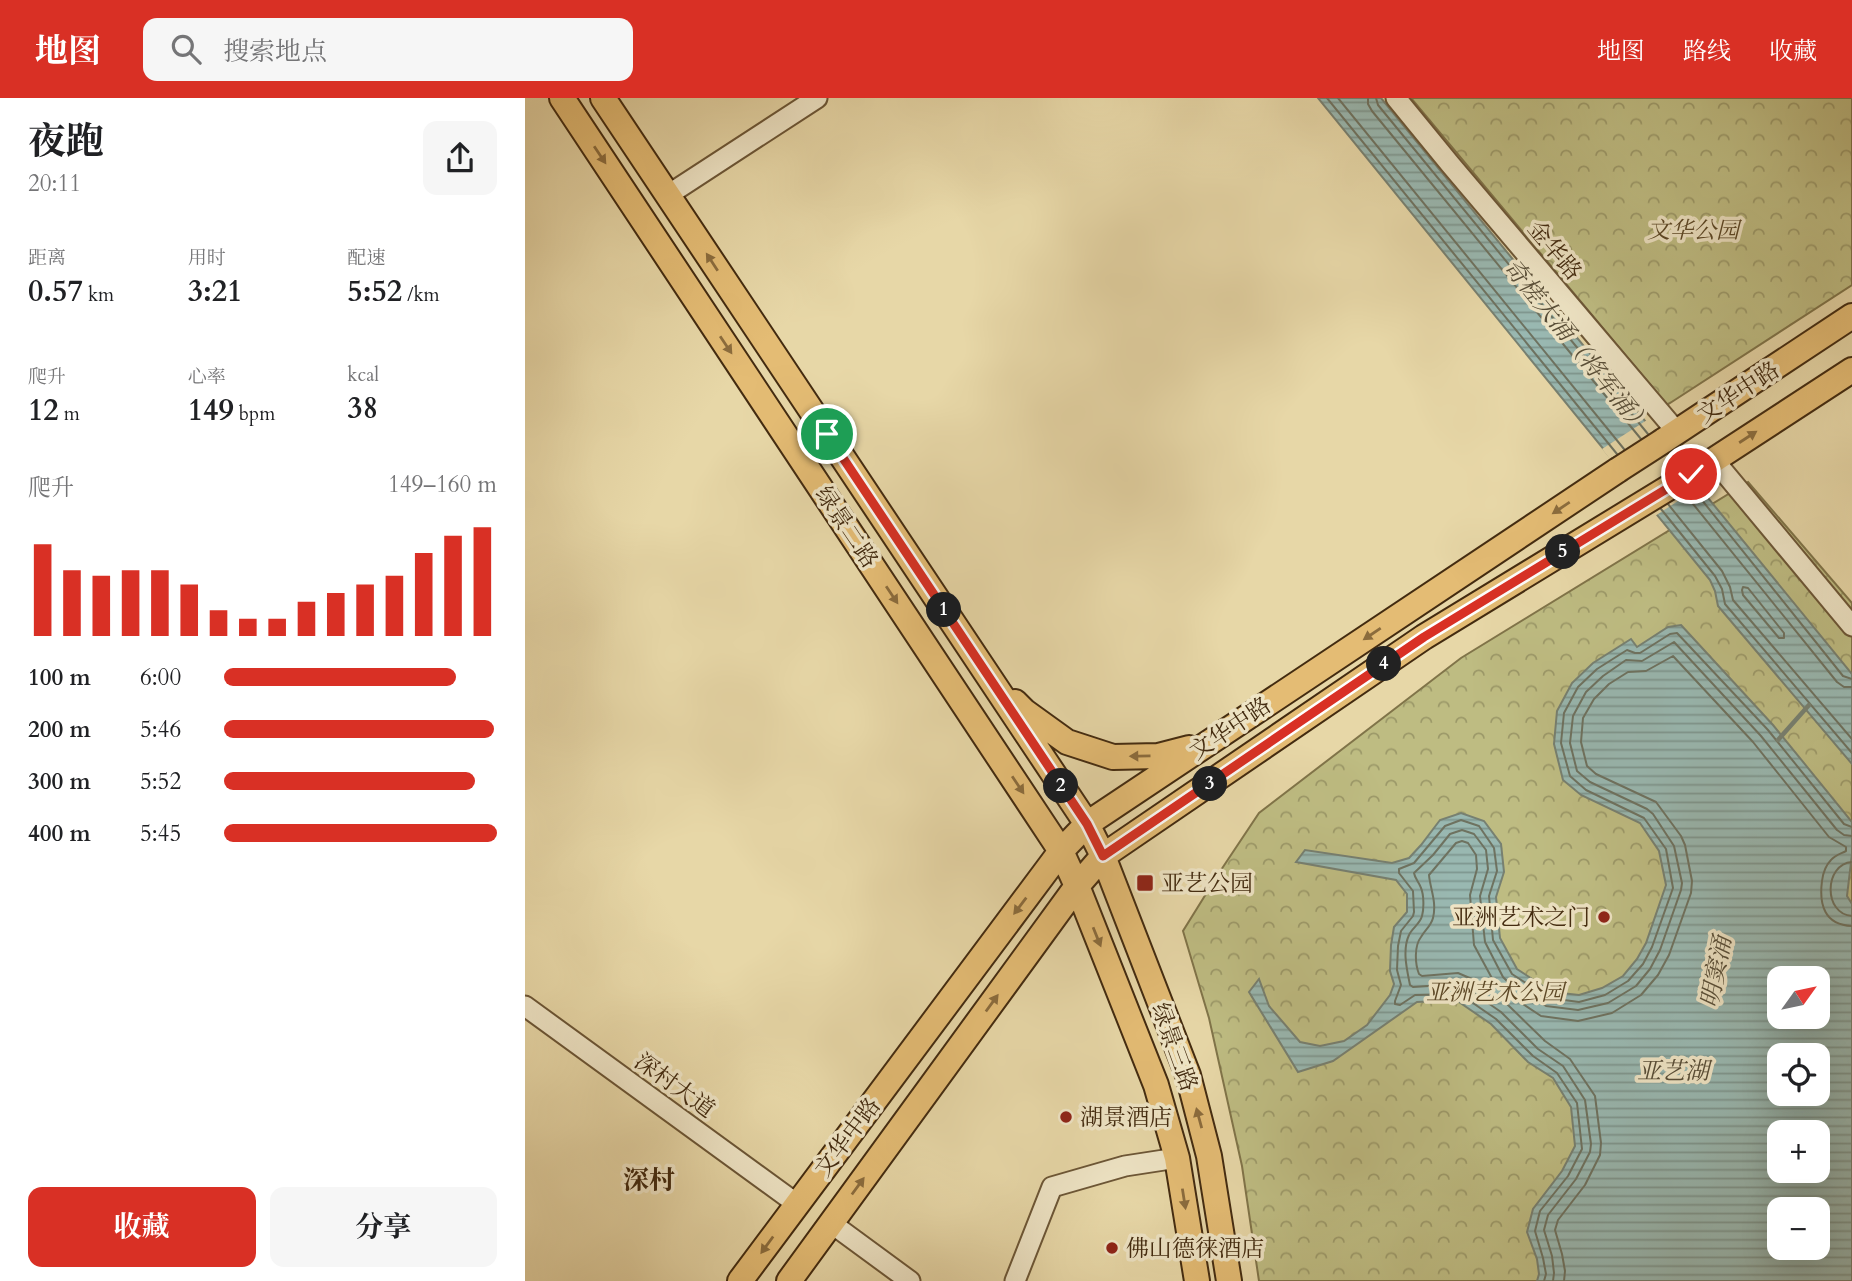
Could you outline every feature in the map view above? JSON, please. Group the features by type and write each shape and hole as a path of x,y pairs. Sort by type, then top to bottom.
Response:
{"main road":[{"name":"绿景二路","path":"562,98 1061,851"},
{"name":"绿景二路","path":"603,98 1087,824"},
{"name":"文华中路","path":"740,1281 1061,851 1087,824 1852,316"},
{"name":"文华中路","path":"789,1281 1077,886 1103,856 1424,637 1714,460 1852,370"},
{"path":"981,665 1024,711 1067,742 1113,757 1158,756 1207,744"},
{"name":"绿景三路","path":"1087,824 1103,856 1188,1075 1209,1156 1229,1281"},
{"name":"绿景三路","path":"1061,851 1156,1085 1177,1158 1197,1281"}],"street":[{"path":"668,195 817,98"},
{"name":"金华路","path":"1396,98 1670,436"},
{"path":"1714,460 1852,626"},
{"name":"深村大道","path":"525,1006 797,1204"},
{"path":"1015,1281 1052,1186 1125,1166 1177,1158"},
{"path":"831,1223 910,1281"}],"green space":[{"name":"文华公园","path":"1411,98 1852,98 1852,285 1667,405"},
{"name":"亚洲艺术公园","path":"1748,482 1852,603 1852,1281 1259,1281 1242,1166 1209,1018 1183,931 1259,813 1461,658"}],"water":[{"name":"奇槎大涌（将军涌）","path":"1318,98 1381,98 1852,674 1852,764 1718,606 1710,580"},
{"name":"亚艺湖","path":"1681,625 1773,725 1852,822 1852,854 1847,896 1852,904 1852,1281 1537,1281 1537,1259 1527,1232 1533,1209 1562,1171 1575,1146 1571,1107 1553,1078 1528,1062 1491,1024 1456,1000 1417,1002 1333,1061 1298,1072 1249,992 1259,979 1269,1006 1300,1042 1320,1046 1344,1041 1367,1025 1390,995 1394,984 1390,971 1391,945 1394,927 1407,912 1407,894 1396,880 1296,862 1305,850 1392,863 1409,858 1440,820 1461,813 1484,821 1501,844 1504,872 1496,897 1500,938 1517,969 1552,992 1579,995 1602,988 1623,976 1646,943 1666,885 1659,851 1640,823 1581,795 1563,780 1554,744 1557,711 1572,683 1593,663 1631,639 1637,647 1668,627"}],"pier":[{"path":"1647,420 1701,486 1655,516 1602,449"}],"waterway":[{"name":"明窦涌","path":"1778,740 1809,705"}],"place":[{"name":"亚艺公园","path":"1145,883"},
{"name":"亚洲艺术之门","path":"1604,917"},
{"name":"湖景酒店","path":"1066,1117"},
{"name":"佛山德徕酒店","path":"1112,1248"}],"district":[{"name":"深村","path":"649,1180"}],"route":[{"path":"827,434 1087,824 1103,856 1424,637 1691,474"}]}
